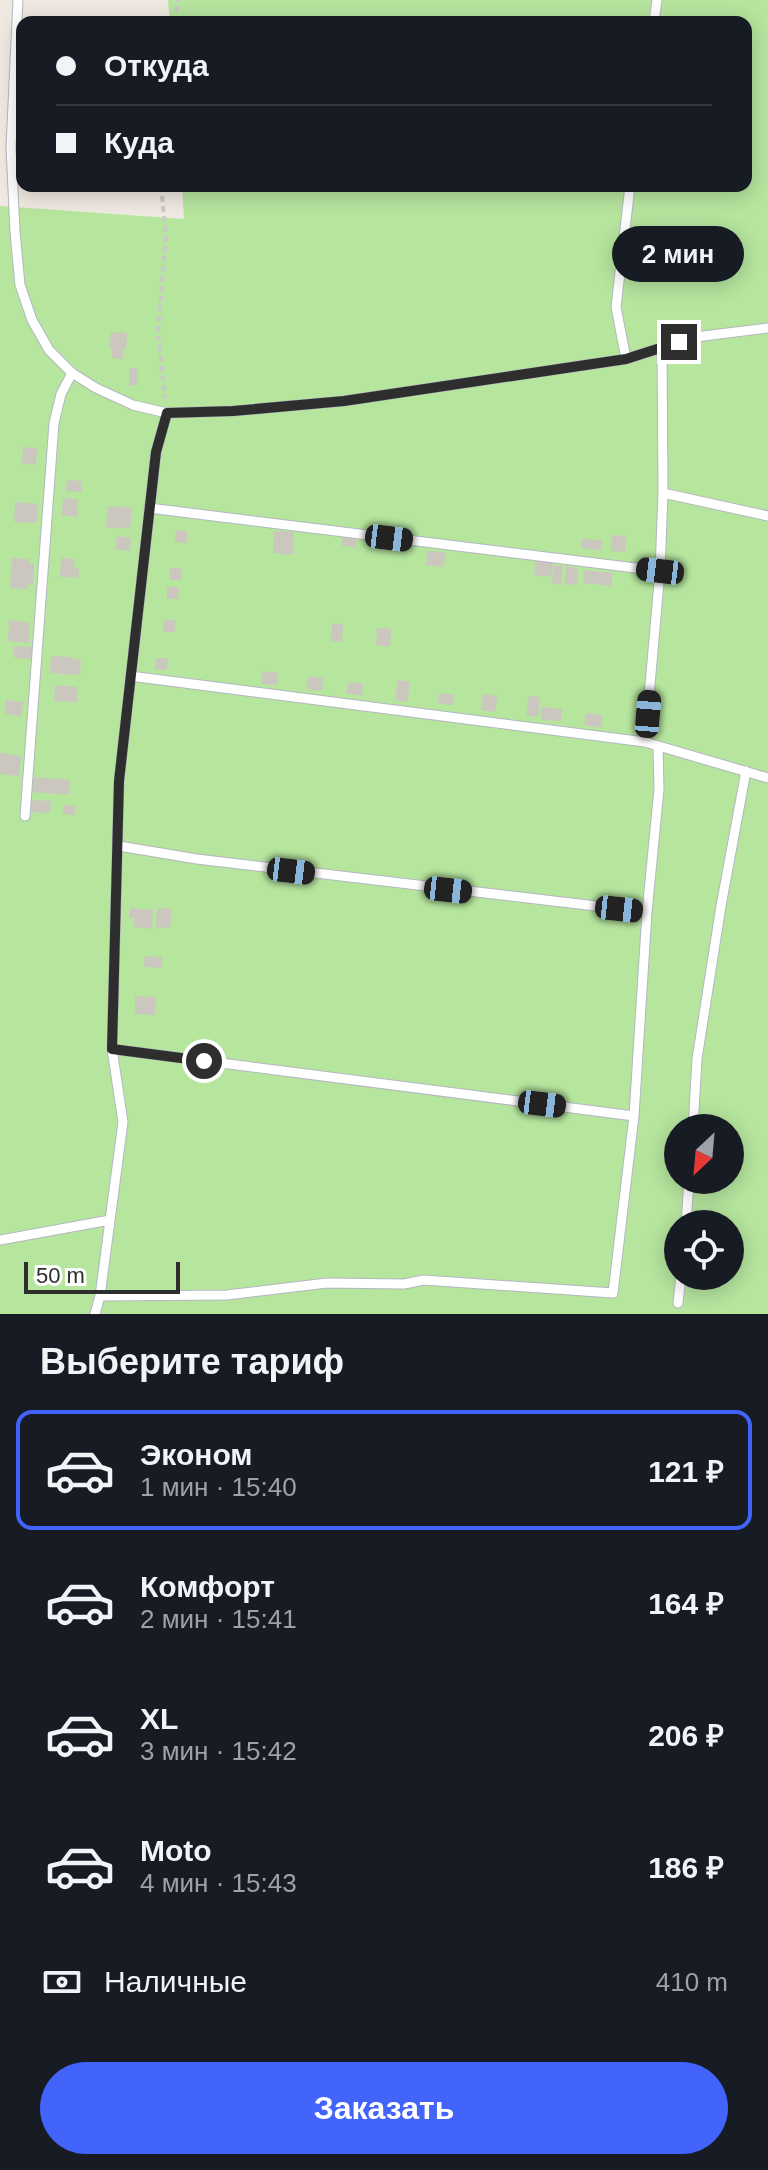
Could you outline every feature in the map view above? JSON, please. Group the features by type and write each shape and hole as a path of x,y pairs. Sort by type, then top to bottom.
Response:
{"lane":[{"path":"16,42 11,147 20,285 32,320 49,350 72,373 133,405 167,413 233,411 344,401 626,359 695,337 768,328"},
{"path":"626,359 616,307 629,192"},
{"path":"645,742 660,571 662,347"},
{"path":"25,816 54,423 61,394 72,373"},
{"path":"95,1314 123,1122 112,1049 119,781 156,452 167,413"},
{"path":"663,493 768,516"},
{"path":"149,508 660,571"},
{"path":"130,676 645,742 768,778"},
{"path":"100,1296 227,1295 327,1283 404,1284 424,1280 613,1293 634,1116 647,912 659,789 658,746"},
{"path":"694,1114 697,1059 746,771"},
{"path":"119,846 197,859 647,912"},
{"path":"112,1049 634,1116"},
{"path":"0,1240 110,1220"},
{"path":"678,1303 679,1290"}],"path":[{"path":"162,192 166,236 158,333 167,413"}],"green space":[{"path":"168,0 768,0 768,1314 0,1314 0,206 184,219 182,192 752,192 752,16 169,16"}],"building":[{"path":"111,332 127,333 123,359 112,358 112,349 109,349"},
{"path":"129,368 138,368 138,385 129,386"},
{"path":"23,447 37,448 36,465 22,464"},
{"path":"67,480 82,481 81,492 66,491"},
{"path":"63,498 78,499 77,517 62,515"},
{"path":"15,502 38,504 37,523 14,522"},
{"path":"108,506 132,508 130,529 106,527"},
{"path":"176,530 187,531 187,543 175,542"},
{"path":"274,531 294,532 293,555 273,553"},
{"path":"343,535 357,536 356,547 342,546"},
{"path":"612,535 626,536 625,552 611,551"},
{"path":"117,536 131,538 130,551 115,549"},
{"path":"582,539 602,540 601,550 581,548"},
{"path":"427,551 445,552 444,567 426,565"},
{"path":"12,558 29,559 29,564 34,564 33,585 28,584 28,589 10,588"},
{"path":"61,558 75,559 74,568 79,568 78,578 60,577"},
{"path":"536,559 554,561 551,577 534,575"},
{"path":"554,566 563,566 561,585 552,584"},
{"path":"566,566 578,568 577,585 565,584"},
{"path":"170,568 182,568 181,580 169,580"},
{"path":"584,570 613,573 611,586 583,583"},
{"path":"167,587 179,587 178,599 167,599"},
{"path":"9,620 30,623 29,643 8,641"},
{"path":"164,620 176,620 175,632 163,632"},
{"path":"332,623 343,624 342,642 331,641"},
{"path":"377,628 391,629 390,647 376,645"},
{"path":"14,646 32,647 31,659 14,658"},
{"path":"51,656 81,660 80,675 50,673"},
{"path":"156,658 168,658 167,670 155,670"},
{"path":"263,671 278,673 277,685 261,684"},
{"path":"308,677 323,678 322,691 306,689"},
{"path":"398,680 410,682 407,702 395,700"},
{"path":"348,682 363,684 362,696 346,693"},
{"path":"55,685 77,687 77,702 54,701"},
{"path":"439,693 454,695 453,705 438,703"},
{"path":"483,694 497,696 495,712 481,710"},
{"path":"529,696 540,697 538,717 526,716"},
{"path":"6,700 23,702 21,716 5,714"},
{"path":"542,707 562,709 561,721 541,720"},
{"path":"586,713 603,715 601,728 584,725"},
{"path":"0,753 21,756 19,776 0,774"},
{"path":"34,777 70,780 69,795 32,792"},
{"path":"32,800 51,801 50,813 32,812"},
{"path":"63,805 75,806 75,815 63,814"},
{"path":"130,908 153,910 152,929 134,927 134,918 129,918"},
{"path":"157,908 172,909 170,928 156,927"},
{"path":"145,956 162,957 162,968 144,967"},
{"path":"135,996 156,997 155,1015 135,1014"}],"route":[{"path":"204,1061 112,1049 119,781 156,452 167,413 233,411 344,401 626,359 679,342"}]}
